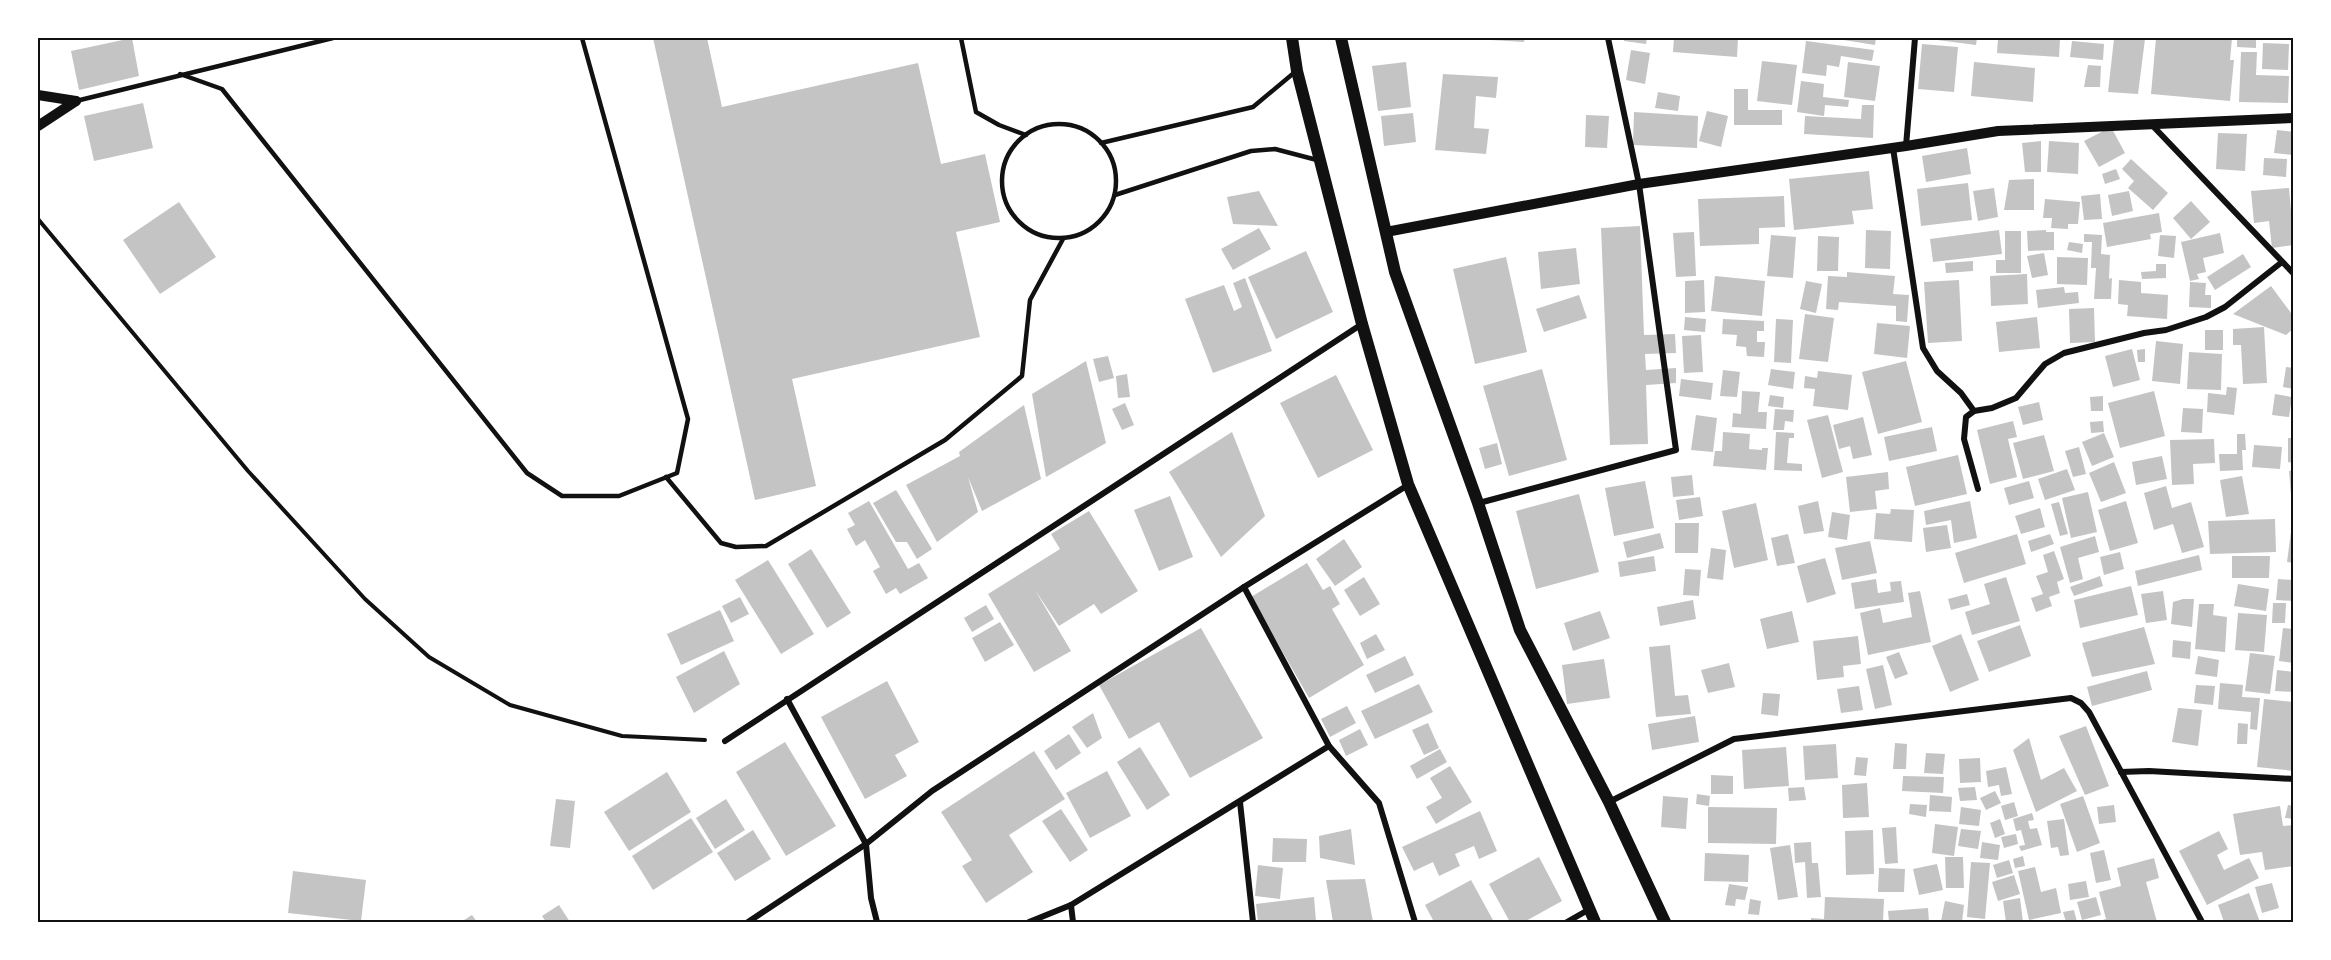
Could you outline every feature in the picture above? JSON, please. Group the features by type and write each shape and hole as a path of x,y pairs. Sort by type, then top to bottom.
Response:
{"main road":[{"path":"1292,38 1297,71 1362,324 1408,484 1595,922"},
{"path":"1341,38 1395,272 1478,503 1520,630 1609,802 1665,922"}],"street":[{"path":"1478,503 1676,450 1639,184 1608,38"},
{"path":"1906,146 1915,38"},
{"path":"38,95 76,101"},
{"path":"38,126 76,101"},
{"path":"1386,232 1639,184 1998,131 2294,118"},
{"path":"2151,124 2294,274"},
{"path":"1893,148 1923,348 1937,371 1961,393 1974,411"},
{"path":"1978,489 1964,440 1966,417 1974,411 1992,408 2016,398 2045,364 2064,354 2176,327 2206,317 2225,307 2283,262"},
{"path":"725,741 1362,324"},
{"path":"748,922 866,844 932,791 1244,587 1408,484"},
{"path":"1244,587 1329,746 1379,803 1415,922"},
{"path":"1609,802 1734,739 2071,698 2086,707 2202,922"},
{"path":"787,699 866,844 871,898 877,922"},
{"path":"1029,922 1071,905 1329,746"},
{"path":"2121,772 2150,771 2294,779"},
{"path":"1240,802 1253,922"},
{"path":"1071,905 1073,922"},
{"path":"1568,922 1588,910"}],"lane":[{"path":"76,101 333,38"},
{"path":"180,74 222,89 527,473 562,496 619,496 677,474 688,419 582,38"},
{"path":"961,38 976,112 999,125 1026,135"},
{"path":"1101,143 1253,107 1297,71"},
{"path":"1057,124 1073,126 1089,133 1101,143 1111,159 1116,176 1114,195 1107,212 1096,225 1080,235 1062,239 1044,237 1027,230 1014,217 1005,201 1001,182 1004,164 1013,147 1026,135 1041,127 1057,124"},
{"path":"1114,195 1251,151 1275,149 1320,161"},
{"path":"666,477 721,543 736,547 766,546 945,440 1022,376 1030,300 1062,239"}],"path":[{"path":"38,219 248,471 365,599 429,657 510,705 622,736 725,741"}],"building":[{"path":"132,38 139,76 79,90 71,51"},
{"path":"653,38 707,38 722,107 918,63 941,164 985,154 1000,222 956,232 980,337 792,379 816,486 755,500"},
{"path":"1491,38 1525,38 1524,42 1491,40"},
{"path":"1625,38 1647,38 1646,44 1624,41"},
{"path":"1674,38 1738,38 1737,57 1673,52"},
{"path":"1831,38 1876,38 1875,45"},
{"path":"1937,38 1977,38 1976,45 1937,40"},
{"path":"1998,38 2060,39 2059,57 1997,53"},
{"path":"2156,38 2232,38 2230,60 2234,60 2230,101 2151,94"},
{"path":"2237,38 2256,38 2256,48 2237,47"},
{"path":"2114,39 2145,39 2138,94 2108,92"},
{"path":"1806,41 1874,50 1872,61 1841,56 1839,67 1827,65 1826,76 1802,73"},
{"path":"2072,41 2104,44 2103,60 2070,57"},
{"path":"2263,43 2289,44 2288,70 2262,69"},
{"path":"1922,44 1958,47 1954,92 1918,89"},
{"path":"1631,50 1650,53 1645,84 1626,80"},
{"path":"2241,52 2257,52 2256,75 2289,76 2288,103 2239,102"},
{"path":"1762,61 1797,65 1792,105 1757,101"},
{"path":"1406,62 1411,107 1378,111 1372,66"},
{"path":"1848,62 1880,66 1875,101 1844,97"},
{"path":"1974,62 2035,68 2033,102 1971,96"},
{"path":"2088,65 2101,66 2100,87 2084,87"},
{"path":"1443,74 1498,77 1496,98 1476,96 1474,128 1489,129 1486,154 1435,150"},
{"path":"1801,81 1824,84 1823,97 1849,100 1848,107 1825,105 1824,116 1797,112"},
{"path":"1734,89 1748,89 1748,110 1782,110 1782,125 1734,125"},
{"path":"1658,92 1680,96 1678,111 1655,108"},
{"path":"143,103 153,148 94,161 84,116"},
{"path":"1862,105 1874,105 1873,138 1804,134 1805,116 1861,119"},
{"path":"1707,111 1728,116 1721,147 1699,141"},
{"path":"1634,112 1698,116 1697,148 1633,145"},
{"path":"1413,113 1416,142 1384,146 1381,116"},
{"path":"1586,115 1609,116 1607,148 1585,147"},
{"path":"2111,127 2125,153 2099,167 2084,141"},
{"path":"2277,130 2294,132 2294,155 2274,153"},
{"path":"2218,133 2247,134 2245,171 2216,169"},
{"path":"2041,141 2041,172 2025,172 2022,143"},
{"path":"2049,141 2079,143 2078,174 2047,172"},
{"path":"1967,148 1971,174 1926,182 1922,156"},
{"path":"2264,158 2287,159 2286,177 2263,175"},
{"path":"2131,159 2168,193 2153,210 2128,188 2134,181 2122,169"},
{"path":"2116,169 2120,179 2105,184 2102,174"},
{"path":"1869,171 1873,209 1852,211 1854,224 1794,230 1789,179"},
{"path":"2034,179 2034,210 2004,210 2009,180"},
{"path":"1968,183 1972,220 1921,226 1917,189"},
{"path":"1994,188 1998,217 1978,221 1973,191"},
{"path":"2289,188 2294,245 2272,248 2269,221 2254,223 2251,191"},
{"path":"1259,191 1278,226 1233,224 1227,197"},
{"path":"2129,191 2133,211 2112,216 2108,195"},
{"path":"2100,194 2102,219 2084,220 2081,196"},
{"path":"1784,196 1785,227 1759,228 1759,244 1700,246 1698,199"},
{"path":"2045,199 2080,202 2078,224 2068,224 2068,229 2051,228 2052,218 2043,218"},
{"path":"2191,201 2210,222 2191,239 2173,218"},
{"path":"179,202 216,257 160,294 123,240"},
{"path":"2159,213 2162,232 2150,234 2151,239 2107,247 2103,223"},
{"path":"1640,226 1644,335 1675,334 1676,353 1645,354 1646,370 1676,368 1676,383 1646,385 1648,444 1610,445 1601,228"},
{"path":"1259,228 1271,249 1233,270 1221,249"},
{"path":"1866,230 1891,231 1890,269 1865,268"},
{"path":"1999,230 2002,254 1933,262 1930,239"},
{"path":"2046,230 2046,232 2054,232 2054,250 2028,251 2027,231"},
{"path":"2005,231 2021,231 2021,273 1996,273 1996,260 2005,260"},
{"path":"1694,232 1696,276 1676,277 1673,233"},
{"path":"2220,233 2224,253 2203,258 2206,272 2197,274 2199,279 2190,281 2181,242"},
{"path":"2084,234 2102,235 2101,254 2110,255 2111,299 2094,299 2096,268 2091,268 2092,242 2084,242"},
{"path":"1771,235 1796,237 1793,278 1767,276"},
{"path":"2160,235 2176,236 2174,258 2158,256"},
{"path":"1818,236 1839,237 1838,271 1817,271"},
{"path":"2069,242 2083,244 2082,253 2067,250"},
{"path":"1576,248 1580,284 1541,289 1538,252"},
{"path":"1306,251 1333,312 1276,339 1248,277"},
{"path":"2044,253 2048,275 2032,278 2027,256"},
{"path":"2243,254 2251,267 2215,290 2207,277"},
{"path":"1506,257 1527,352 1475,364 1453,269"},
{"path":"2057,257 2088,258 2087,285 2057,284"},
{"path":"1973,261 1973,271 1946,273 1945,263"},
{"path":"2156,264 2166,264 2166,278 2142,279 2141,272 2156,271"},
{"path":"1847,272 1895,276 1893,294 1909,295 1907,322 1896,321 1896,306 1839,302 1838,310 1826,309 1828,276 1847,277"},
{"path":"2027,274 2028,304 1991,306 1990,276"},
{"path":"1715,276 1765,281 1762,316 1711,311"},
{"path":"1245,278 1272,351 1213,373 1185,299 1224,285 1234,311 1242,307 1233,283"},
{"path":"1704,280 1705,312 1685,313 1685,281"},
{"path":"1959,280 1962,341 1928,343 1924,282"},
{"path":"2119,280 2141,282 2141,293 2168,295 2167,319 2127,316 2128,305 2118,304"},
{"path":"1806,281 1822,284 1816,313 1800,309"},
{"path":"2190,282 2206,283 2205,295 2211,295 2211,308 2189,307"},
{"path":"2271,286 2294,317 2294,328 2286,335 2233,314"},
{"path":"2064,287 2065,293 2078,292 2079,303 2038,308 2036,290"},
{"path":"1579,295 1587,318 1544,332 1536,309"},
{"path":"2094,308 2095,342 2070,343 2069,309"},
{"path":"1805,314 1834,318 1828,362 1799,359"},
{"path":"1685,317 1706,319 1705,332 1684,330"},
{"path":"2037,317 2040,348 1999,352 1996,322"},
{"path":"1723,319 1764,321 1764,331 1757,331 1757,342 1765,342 1764,357 1747,356 1746,347 1736,346 1737,335 1722,334"},
{"path":"1776,319 1793,320 1791,363 1774,362"},
{"path":"1877,323 1910,326 1907,358 1874,354"},
{"path":"2264,327 2267,383 2243,384 2241,345 2233,345 2233,329"},
{"path":"2205,330 2223,330 2223,350 2205,350"},
{"path":"1701,335 1703,372 1684,373 1682,336"},
{"path":"2156,341 2183,344 2180,384 2152,381"},
{"path":"2132,349 2140,380 2113,387 2105,356"},
{"path":"2145,349 2145,362 2138,362 2137,350"},
{"path":"2189,352 2222,354 2221,390 2187,389"},
{"path":"1108,356 1114,378 1099,382 1093,359"},
{"path":"1086,361 1106,443 1046,477 1032,394"},
{"path":"1906,361 1922,422 1878,434 1862,372"},
{"path":"2286,367 2294,368 2294,389 2283,387"},
{"path":"1542,369 1567,460 1509,476 1483,386"},
{"path":"1771,369 1795,372 1793,389 1768,385"},
{"path":"1723,370 1740,372 1737,397 1720,396"},
{"path":"1818,371 1852,375 1848,410 1813,406 1815,389 1804,388 1805,376 1817,378"},
{"path":"1127,374 1130,397 1118,398 1116,376"},
{"path":"1336,375 1373,450 1318,478 1280,403"},
{"path":"1681,379 1713,383 1711,400 1679,396"},
{"path":"2227,387 2237,388 2234,415 2207,412 2208,393 2226,395"},
{"path":"1742,391 1760,392 1758,412 1767,412 1766,429 1732,427 1733,413 1741,414"},
{"path":"2154,391 2165,436 2120,448 2108,403"},
{"path":"2275,394 2292,397 2289,417 2272,415"},
{"path":"1770,395 1784,397 1783,408 1768,406"},
{"path":"2103,396 2103,411 2091,411 2090,397"},
{"path":"2039,402 2043,420 2023,425 2018,407"},
{"path":"1125,403 1134,425 1122,430 1112,409"},
{"path":"1024,405 1041,479 982,511 968,477 978,512 937,542 906,485 960,456 959,452"},
{"path":"2183,408 2203,409 2202,433 2181,432"},
{"path":"1775,409 1794,410 1793,422 1785,421 1784,430 1773,430"},
{"path":"1696,415 1717,418 1713,452 1691,450"},
{"path":"1828,415 1843,472 1822,478 1807,420"},
{"path":"1863,417 1872,455 1853,459 1850,446 1839,449 1833,425"},
{"path":"2013,421 2017,437 2008,439 2017,477 1990,484 1977,430"},
{"path":"2103,421 2104,432 2091,433 2090,422"},
{"path":"1932,427 1937,451 1889,461 1884,437"},
{"path":"1232,432 1265,516 1221,557 1169,472"},
{"path":"1723,432 1750,434 1749,449 1768,448 1766,470 1713,466 1715,451 1722,451"},
{"path":"1776,432 1794,433 1794,438 1789,438 1787,463 1802,464 1802,471 1774,470"},
{"path":"2104,433 2114,457 2092,466 2082,442"},
{"path":"2237,434 2245,434 2246,450 2242,450 2243,470 2220,471 2219,454 2237,454"},
{"path":"2044,435 2054,471 2023,479 2013,443"},
{"path":"2288,438 2294,438 2294,463 2288,462"},
{"path":"2214,439 2215,463 2193,464 2194,484 2172,485 2170,440"},
{"path":"1497,443 1502,464 1485,469 1479,448"},
{"path":"2254,445 2282,447 2280,469 2252,467"},
{"path":"2079,447 2086,474 2073,477 2065,451"},
{"path":"1958,455 1967,494 1915,506 1906,467"},
{"path":"2162,456 2167,479 2136,485 2132,462"},
{"path":"2114,462 2126,493 2101,502 2089,473"},
{"path":"2067,469 2075,490 2045,500 2038,479"},
{"path":"2294,470 2294,507 2292,507 2289,471"},
{"path":"1888,472 1889,489 1875,491 1877,509 1850,512 1846,477"},
{"path":"1692,475 1694,495 1673,497 1671,477"},
{"path":"2242,476 2249,514 2226,517 2220,480"},
{"path":"1645,481 1654,528 1614,536 1605,488"},
{"path":"2029,481 2034,498 2009,505 2004,488"},
{"path":"2166,486 2172,508 2191,502 2204,547 2182,553 2173,524 2154,530 2144,493"},
{"path":"896,490 932,549 917,559 907,542 896,542 873,503"},
{"path":"2088,492 2097,532 2071,538 2062,498"},
{"path":"1579,494 1599,572 1536,589 1516,511"},
{"path":"1170,496 1193,557 1159,571 1134,510"},
{"path":"1700,497 1703,516 1679,520 1676,500"},
{"path":"869,501 908,569 919,563 928,578 900,594 896,588 886,594 873,571 880,567 865,540 856,546 847,529 855,525 848,513"},
{"path":"1818,501 1824,531 1804,534 1798,506"},
{"path":"1970,501 1977,538 1954,543 1951,520 1926,525 1924,511"},
{"path":"2126,501 2138,543 2110,551 2098,510"},
{"path":"2059,502 2068,534 2060,536 2051,504"},
{"path":"1756,503 1768,560 1734,568 1722,511"},
{"path":"2040,508 2045,527 2021,534 2015,516"},
{"path":"1891,509 1914,510 1912,542 1874,539 1876,513 1890,514"},
{"path":"1089,511 1138,591 1101,614 1094,604 1059,626 1035,590 1071,651 1034,672 988,594 1060,549 1051,534"},
{"path":"1832,512 1850,515 1847,540 1828,537"},
{"path":"2275,519 2276,552 2210,554 2208,521"},
{"path":"1675,523 1699,523 1698,553 1675,553"},
{"path":"2292,524 2294,524 2294,563 2287,562"},
{"path":"1947,525 1951,548 1926,552 1923,528"},
{"path":"1660,533 1664,548 1627,558 1623,542"},
{"path":"1788,534 1795,563 1777,566 1771,538"},
{"path":"2017,534 2026,564 1964,583 1955,553"},
{"path":"2050,534 2054,544 2031,552 2028,541"},
{"path":"2095,536 2099,552 2078,558 2083,579 2070,583 2060,547"},
{"path":"1344,539 1362,567 1335,586 1316,559"},
{"path":"1870,541 1877,573 1842,580 1835,548"},
{"path":"1711,548 1726,550 1723,580 1707,578"},
{"path":"811,549 851,613 827,628 788,564"},
{"path":"2054,551 2064,579 2057,582 2060,593 2049,597 2052,606 2036,612 2031,598 2043,594 2036,576 2048,572 2043,555"},
{"path":"2120,552 2124,569 2104,575 2100,557"},
{"path":"2199,555 2202,570 2138,586 2135,571"},
{"path":"1654,556 1656,571 1620,577 1618,562"},
{"path":"2232,556 2270,556 2269,578 2232,578"},
{"path":"1825,558 1836,594 1807,603 1797,566"},
{"path":"768,560 814,634 781,654 735,580"},
{"path":"1307,563 1323,590 1330,586 1340,604 1332,609 1364,665 1309,698 1251,597"},
{"path":"1685,569 1701,570 1699,596 1683,595"},
{"path":"2100,576 2103,586 2074,596 2070,587"},
{"path":"1364,577 1380,604 1360,616 1344,590"},
{"path":"2006,577 2020,621 1972,635 1965,612 1990,604 1984,584"},
{"path":"1876,579 1878,593 1891,591 1890,582 1901,581 1904,602 1855,609 1851,583"},
{"path":"2278,579 2294,580 2294,601 2276,600"},
{"path":"2238,584 2269,589 2266,611 2234,606"},
{"path":"2131,586 2138,615 2080,628 2074,600"},
{"path":"1920,591 1931,642 1868,655 1860,613 1880,608 1883,623 1912,617 1908,593"},
{"path":"2163,591 2167,620 2146,623 2141,594"},
{"path":"1967,594 1970,605 1951,610 1948,599"},
{"path":"740,597 749,614 731,623 722,606"},
{"path":"2194,599 2192,627 2171,624 2173,602"},
{"path":"1693,600 1696,619 1660,626 1657,607"},
{"path":"2273,603 2286,603 2285,623 2272,623"},
{"path":"2199,604 2214,604 2213,615 2227,617 2225,652 2195,649"},
{"path":"986,605 994,619 972,632 964,618"},
{"path":"720,610 734,641 681,665 667,634"},
{"path":"1600,611 1610,638 1573,651 1564,623"},
{"path":"1792,611 1799,642 1767,649 1760,619"},
{"path":"2238,613 2267,615 2264,652 2235,650"},
{"path":"1000,622 1014,645 985,662 972,638"},
{"path":"2020,625 2031,656 1989,672 1977,641"},
{"path":"2144,627 2155,664 2092,677 2082,643"},
{"path":"1201,628 1263,738 1190,778 1159,722 1129,739 1099,685"},
{"path":"2283,628 2294,629 2294,663 2279,661"},
{"path":"1376,634 1385,650 1367,659 1360,643"},
{"path":"1961,634 1979,680 1950,692 1932,646"},
{"path":"1858,636 1861,664 1843,666 1844,677 1817,680 1813,641"},
{"path":"2173,640 2191,642 2190,659 2172,657"},
{"path":"1670,645 1675,696 1688,695 1691,714 1656,717 1649,647"},
{"path":"724,651 740,684 694,713 676,677"},
{"path":"1899,652 1908,674 1895,679 1886,657"},
{"path":"2250,653 2275,656 2270,694 2245,691"},
{"path":"1405,656 1414,675 1375,693 1366,675"},
{"path":"2198,656 2219,660 2217,677 2195,674"},
{"path":"1604,659 1610,698 1567,704 1562,665"},
{"path":"1729,663 1735,687 1708,693 1701,670"},
{"path":"1883,665 1892,705 1875,709 1866,669"},
{"path":"2277,670 2294,672 2294,692 2275,691"},
{"path":"2147,671 2152,690 2092,706 2087,687"},
{"path":"887,681 919,742 895,755 907,776 865,799 821,717"},
{"path":"2220,683 2243,685 2242,697 2260,698 2257,730 2250,729 2251,712 2218,709"},
{"path":"1419,684 1433,712 1375,739 1361,711"},
{"path":"2196,685 2215,686 2213,705 2194,703"},
{"path":"1859,686 1863,710 1841,713 1837,689"},
{"path":"1763,693 1780,694 1778,716 1761,714"},
{"path":"2264,699 2294,702 2294,771 2257,767"},
{"path":"1347,706 1356,723 1330,737 1321,719"},
{"path":"2178,708 2202,710 2198,746 2172,742"},
{"path":"1093,713 1102,738 1087,748 1072,727"},
{"path":"1695,716 1699,742 1652,750 1648,724"},
{"path":"1428,723 1439,748 1424,755 1412,730"},
{"path":"2238,723 2248,724 2247,744 2237,744"},
{"path":"2086,726 2109,786 2085,795 2059,736"},
{"path":"1360,729 1368,745 1346,756 1339,740"},
{"path":"1069,734 1081,753 1056,770 1044,751"},
{"path":"2029,738 2041,780 2064,768 2077,791 2036,812 2013,750"},
{"path":"785,742 836,826 786,856 736,772"},
{"path":"1895,743 1907,744 1906,769 1893,769"},
{"path":"1836,744 1838,778 1805,780 1803,746"},
{"path":"1140,747 1170,795 1147,810 1117,762"},
{"path":"1786,747 1789,786 1744,789 1742,750"},
{"path":"1440,749 1447,762 1417,779 1410,766"},
{"path":"1034,751 1065,799 1009,835 1033,872 986,903 962,866 972,860 941,812"},
{"path":"1926,753 1945,754 1943,774 1924,773"},
{"path":"1856,757 1868,758 1866,776 1854,775"},
{"path":"1980,758 1981,782 1960,783 1959,759"},
{"path":"1450,766 1472,802 1436,824 1426,807 1442,798 1430,778"},
{"path":"2006,767 2012,794 2001,796 1999,785 1988,787 1986,771"},
{"path":"1107,771 1131,816 1090,838 1066,793"},
{"path":"667,772 691,812 629,851 604,812"},
{"path":"1711,775 1733,776 1733,794 1711,794"},
{"path":"1903,776 1944,777 1943,793 1902,791"},
{"path":"1867,783 1869,817 1843,818 1842,785"},
{"path":"1804,787 1806,800 1789,801 1788,788"},
{"path":"1975,787 1977,800 1960,801 1958,788"},
{"path":"1995,791 2001,803 1986,810 1980,798"},
{"path":"1697,794 1710,796 1709,806 1696,804"},
{"path":"1930,795 1952,797 1951,812 1929,811"},
{"path":"1663,796 1688,798 1686,829 1661,827"},
{"path":"2083,796 2100,843 2077,852 2060,804"},
{"path":"556,799 575,801 570,848 550,846"},
{"path":"726,799 745,830 715,849 696,818"},
{"path":"2014,802 2018,816 2005,820 2001,806"},
{"path":"1910,804 1927,805 1926,817 1909,814"},
{"path":"2114,805 2116,822 2099,824 2097,807"},
{"path":"2288,805 2294,806 2294,819 2285,818"},
{"path":"2280,806 2283,826 2294,825 2294,866 2265,870 2262,852 2240,855 2233,814"},
{"path":"1708,807 1777,808 1776,844 1708,843"},
{"path":"1961,807 1981,810 1979,826 1959,824"},
{"path":"1061,809 1088,850 1070,862 1042,821"},
{"path":"1480,811 1497,851 1479,859 1474,846 1455,854 1460,866 1439,876 1433,862 1414,871 1402,847"},
{"path":"2032,813 2034,820 2028,821 2030,829 2037,828 2042,845 2021,851 2019,846 2025,845 2021,830 2016,831 2013,819"},
{"path":"691,818 713,852 653,890 632,856"},
{"path":"2000,819 2005,834 1995,838 1990,823"},
{"path":"2064,819 2069,855 2060,856 2058,847 2051,848 2047,821"},
{"path":"1935,824 1958,827 1954,856 1932,853"},
{"path":"1896,827 1898,863 1885,864 1882,828"},
{"path":"1351,829 1355,865 1320,858 1319,836"},
{"path":"1961,829 1981,831 1978,849 1958,846"},
{"path":"753,830 771,859 735,881 717,853"},
{"path":"1873,830 1874,874 1846,875 1845,831"},
{"path":"2219,831 2228,849 2217,855 2224,870 2249,858 2259,878 2207,905 2179,851"},
{"path":"2016,834 2018,844 2004,848 2001,837"},
{"path":"1273,838 1307,839 1306,862 1272,862"},
{"path":"1811,842 1812,863 1818,863 1821,897 1807,898 1805,862 1795,863 1794,843"},
{"path":"1982,842 2000,845 1998,860 1980,858"},
{"path":"1790,845 1798,897 1778,900 1770,848"},
{"path":"2104,850 2111,880 2096,883 2090,853"},
{"path":"1705,853 1749,855 1748,882 1704,881"},
{"path":"2023,856 2025,866 2015,868 2013,859"},
{"path":"1539,857 1562,901 1524,922 1510,922 1489,884"},
{"path":"1945,857 1963,857 1964,888 1946,888"},
{"path":"2154,858 2159,878 2146,882 2157,922 2095,922 2106,919 2099,892 2121,886 2117,868"},
{"path":"2009,860 2013,873 1997,878 1993,865"},
{"path":"1971,862 1990,863 1985,919 1967,917"},
{"path":"1937,864 1943,890 1919,895 1913,869"},
{"path":"1258,865 1283,868 1280,899 1255,896"},
{"path":"2035,867 2041,892 2056,888 2061,913 2029,920 2018,871"},
{"path":"1879,868 1905,869 1904,892 1878,892"},
{"path":"293,871 366,880 361,921 288,913"},
{"path":"2014,875 2020,894 1998,901 1992,882"},
{"path":"1365,879 1373,922 1333,922 1326,880"},
{"path":"1471,880 1494,922 1434,922 1425,905"},
{"path":"2086,881 2089,897 2070,900 2068,884"},
{"path":"2272,883 2279,908 2262,913 2255,887"},
{"path":"1729,884 1748,887 1745,900 1736,899 1735,906 1725,905"},
{"path":"2249,893 2260,922 2224,922 2218,905"},
{"path":"1314,897 1316,922 1258,922 1256,904"},
{"path":"1825,897 1884,899 1883,922 1811,922 1811,918 1824,919"},
{"path":"2096,897 2101,915 2082,920 2077,902"},
{"path":"2020,898 2023,922 2006,922 2003,901"},
{"path":"1750,899 1761,901 1759,915 1748,914"},
{"path":"1945,901 1964,905 1962,922 1941,921"},
{"path":"559,905 570,922 546,922 542,916"},
{"path":"1928,908 1929,922 1889,922 1888,911"},
{"path":"2074,910 2077,922 2066,922 2063,912"},
{"path":"472,915 477,922 461,922"}]}
